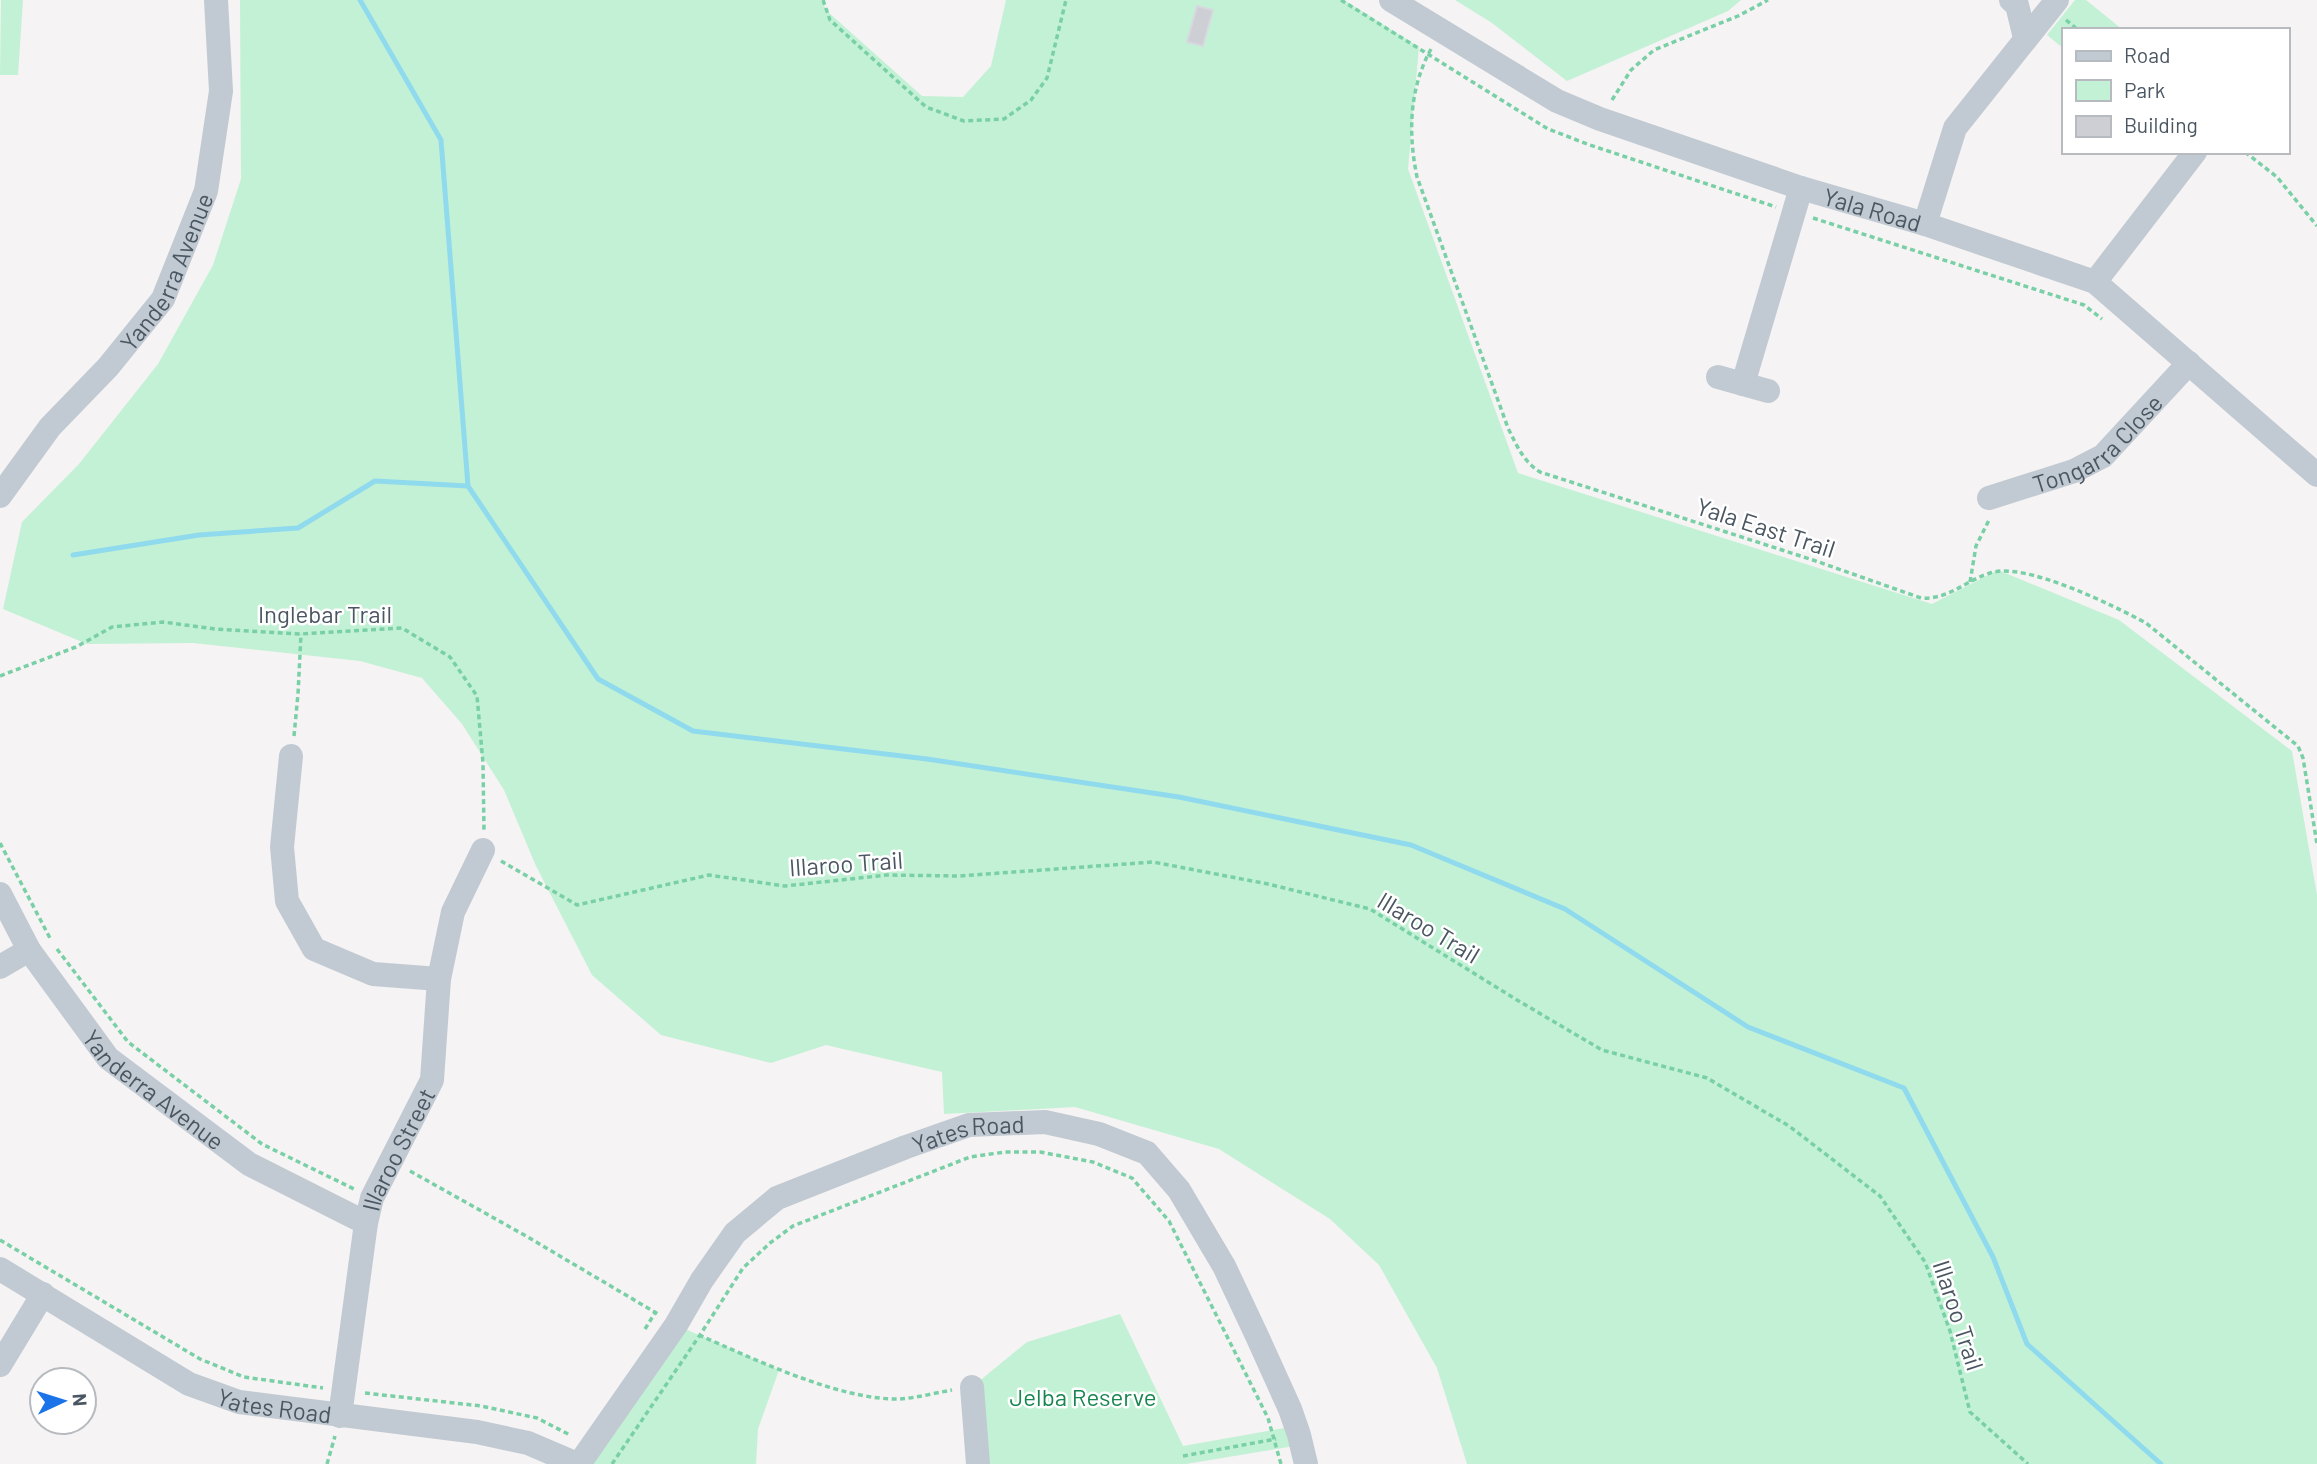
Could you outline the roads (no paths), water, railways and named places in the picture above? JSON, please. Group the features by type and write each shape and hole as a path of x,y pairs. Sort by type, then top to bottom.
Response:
{"street":[{"name":"Yanderra Avenue","path":"0,496 50,427 108,367 163,299 206,191 221,91 216,0"},
{"name":"Yala Road","path":"1391,0 1557,101 1600,119 1801,188 1925,224 2095,282 2317,475"},
{"path":"2011,0 2017,5 2025,38"},
{"path":"1925,224 1955,128 2057,0"},
{"path":"2095,282 2193,154"},
{"path":"1743,384 1801,188"},
{"name":"Tongarra Close","path":"1994,497 2074,471 2103,456 2189,363"},
{"path":"1718,377 1768,391"},
{"path":"291,756 282,846 287,901 314,949 373,974 439,979"},
{"name":"Illaroo Street","path":"340,1416 366,1223 372,1198 432,1080 439,979 453,912 483,850"},
{"name":"Yanderra Avenue","path":"0,894 29,950 108,1058 249,1164 366,1223"},
{"path":"0,967 29,950"},
{"name":"Yates Road","path":"0,1269 189,1384 239,1402 477,1432 528,1443 578,1464 676,1325 702,1280 735,1233 777,1198 970,1125 1045,1122 1099,1134 1147,1153 1179,1190 1224,1266 1284,1397 1287,1437 1306,1464"},
{"path":"0,1365 43,1294"},
{"path":"972,1387 978,1464"}],"waterway":[{"path":"360,0 441,140 468,486 598,679 693,731 927,759 1179,797 1411,845 1565,909 1748,1027 1904,1088 1993,1257 2027,1344 2161,1464"},
{"path":"73,555 199,535 298,528 375,481 468,486"}],"park label":[{"name":"Jelba Reserve","path":"1083,1396"}]}
